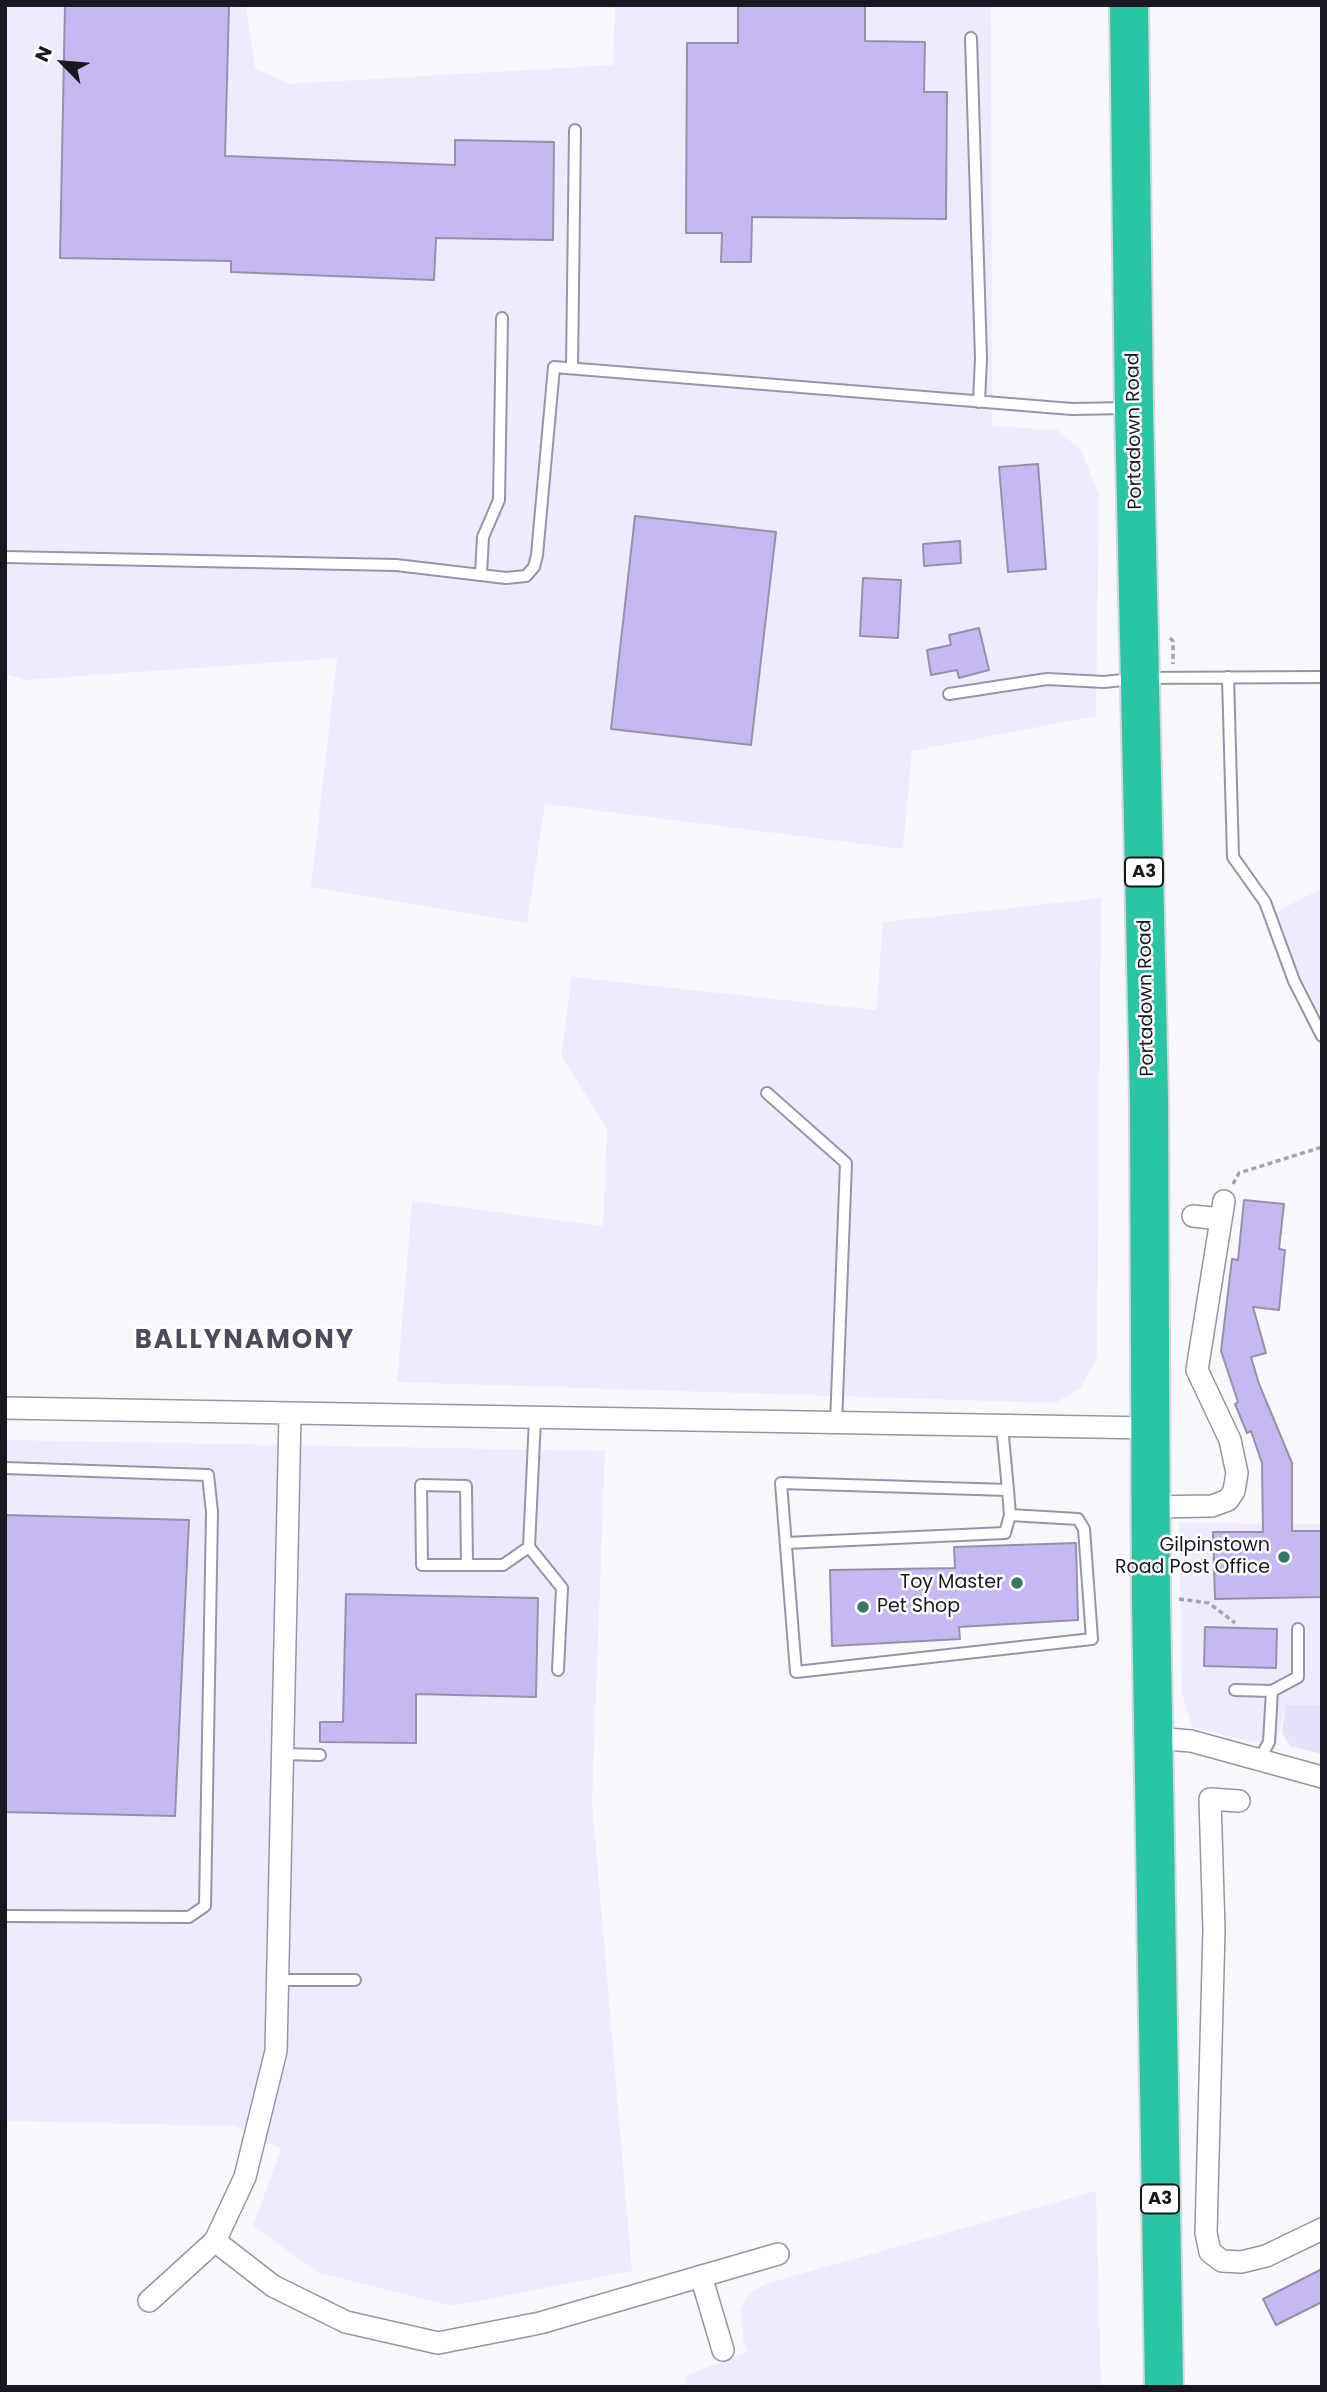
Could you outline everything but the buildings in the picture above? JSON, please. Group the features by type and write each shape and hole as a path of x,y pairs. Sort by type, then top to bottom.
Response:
{"highway":[{"name":"Portadown Road","path":"1129,5 1134,408 1149,1098 1150,1507 1155,1738"},
{"name":"A3","path":"1155,1738 1164,2387"}],"street":[{"path":"1150,1507 1212,1506 1228,1500 1234,1491 1237,1473 1230,1440 1198,1370 1222,1210 1193,1216"},
{"path":"5,1409 1150,1428"},
{"path":"149,2301 215,2241 245,2177 276,2051 290,1415"},
{"path":"1155,1738 1191,1741 1322,1777"},
{"path":"1239,1801 1210,1799 1214,1930 1206,2233 1210,2252 1222,2261 1241,2262 1266,2256 1322,2229"},
{"path":"215,2241 273,2286 346,2322 438,2343 540,2323 778,2254"},
{"path":"701,2276 723,2350"}],"lane":[{"path":"971,38 981,358 979,402"},
{"path":"572,368 575,130"},
{"path":"481,573 483,537 499,500 502,318"},
{"path":"5,557 323,563 481,573 518,579 526,576 534,566 554,367 1072,409 1134,408"},
{"path":"1228,677 1233,857 1265,902 1294,981 1322,1037"},
{"path":"949,694 1047,679 1104,682 1140,678 1322,677"},
{"path":"766,1094 846,1163 836,1424"},
{"path":"536,1419 529,1547 562,1588 558,1670"},
{"path":"786,1543 1005,1533 1010,1515 1002,1426"},
{"path":"5,1468 208,1475 212,1512 205,1906 189,1917 5,1916"},
{"path":"1008,1490 781,1483 796,1671 1092,1639 1084,1529 1078,1519 1010,1515"},
{"path":"467,1565 467,1486 421,1485 422,1565 467,1565 503,1565 529,1547"},
{"path":"1235,1690 1272,1692 1298,1677 1298,1629"},
{"path":"1259,1760 1269,1742 1272,1692"},
{"path":"283,1754 320,1755"},
{"path":"278,1980 355,1980"}],"path":[{"path":"1222,1210 1239,1173 1322,1147"},
{"path":"1173,1598 1209,1603 1235,1622"}],"shaded area":[{"path":"11,5 246,5 255,68 289,84 613,65 615,5 991,5 992,426 1057,430 1081,450 1099,495 1096,716 912,751 903,849 545,804 527,923 311,887 337,658 26,680 5,674 5,9"},
{"path":"1322,888 1322,1011 1314,1014 1273,914"},
{"path":"1101,898 1097,1357 1081,1388 1055,1403 397,1382 412,1201 603,1226 607,1129 561,1055 572,977 876,1010 883,922"},
{"path":"5,1440 605,1451 592,1801 632,2271 452,2306 319,2273 253,2226 281,2149 234,2126 5,2121"},
{"path":"1179,1523 1322,1524 1322,1707 1286,1706 1275,1747 1192,1727 1182,1694"},
{"path":"1286,1705 1322,1705 1322,1754 1290,1746 1282,1732"},
{"path":"1096,2191 1101,2387 688,2387 685,2376 748,2352 743,2338 740,2310 749,2293 768,2283"}],"place":[{"name":"Gilpinstown Road Post Office","path":"1284,1557"},
{"name":"Toy Master","path":"1017,1583"},
{"name":"Pet Shop","path":"863,1607"}],"district":[{"name":"BALLYNAMONY","path":"245,1341"}]}
